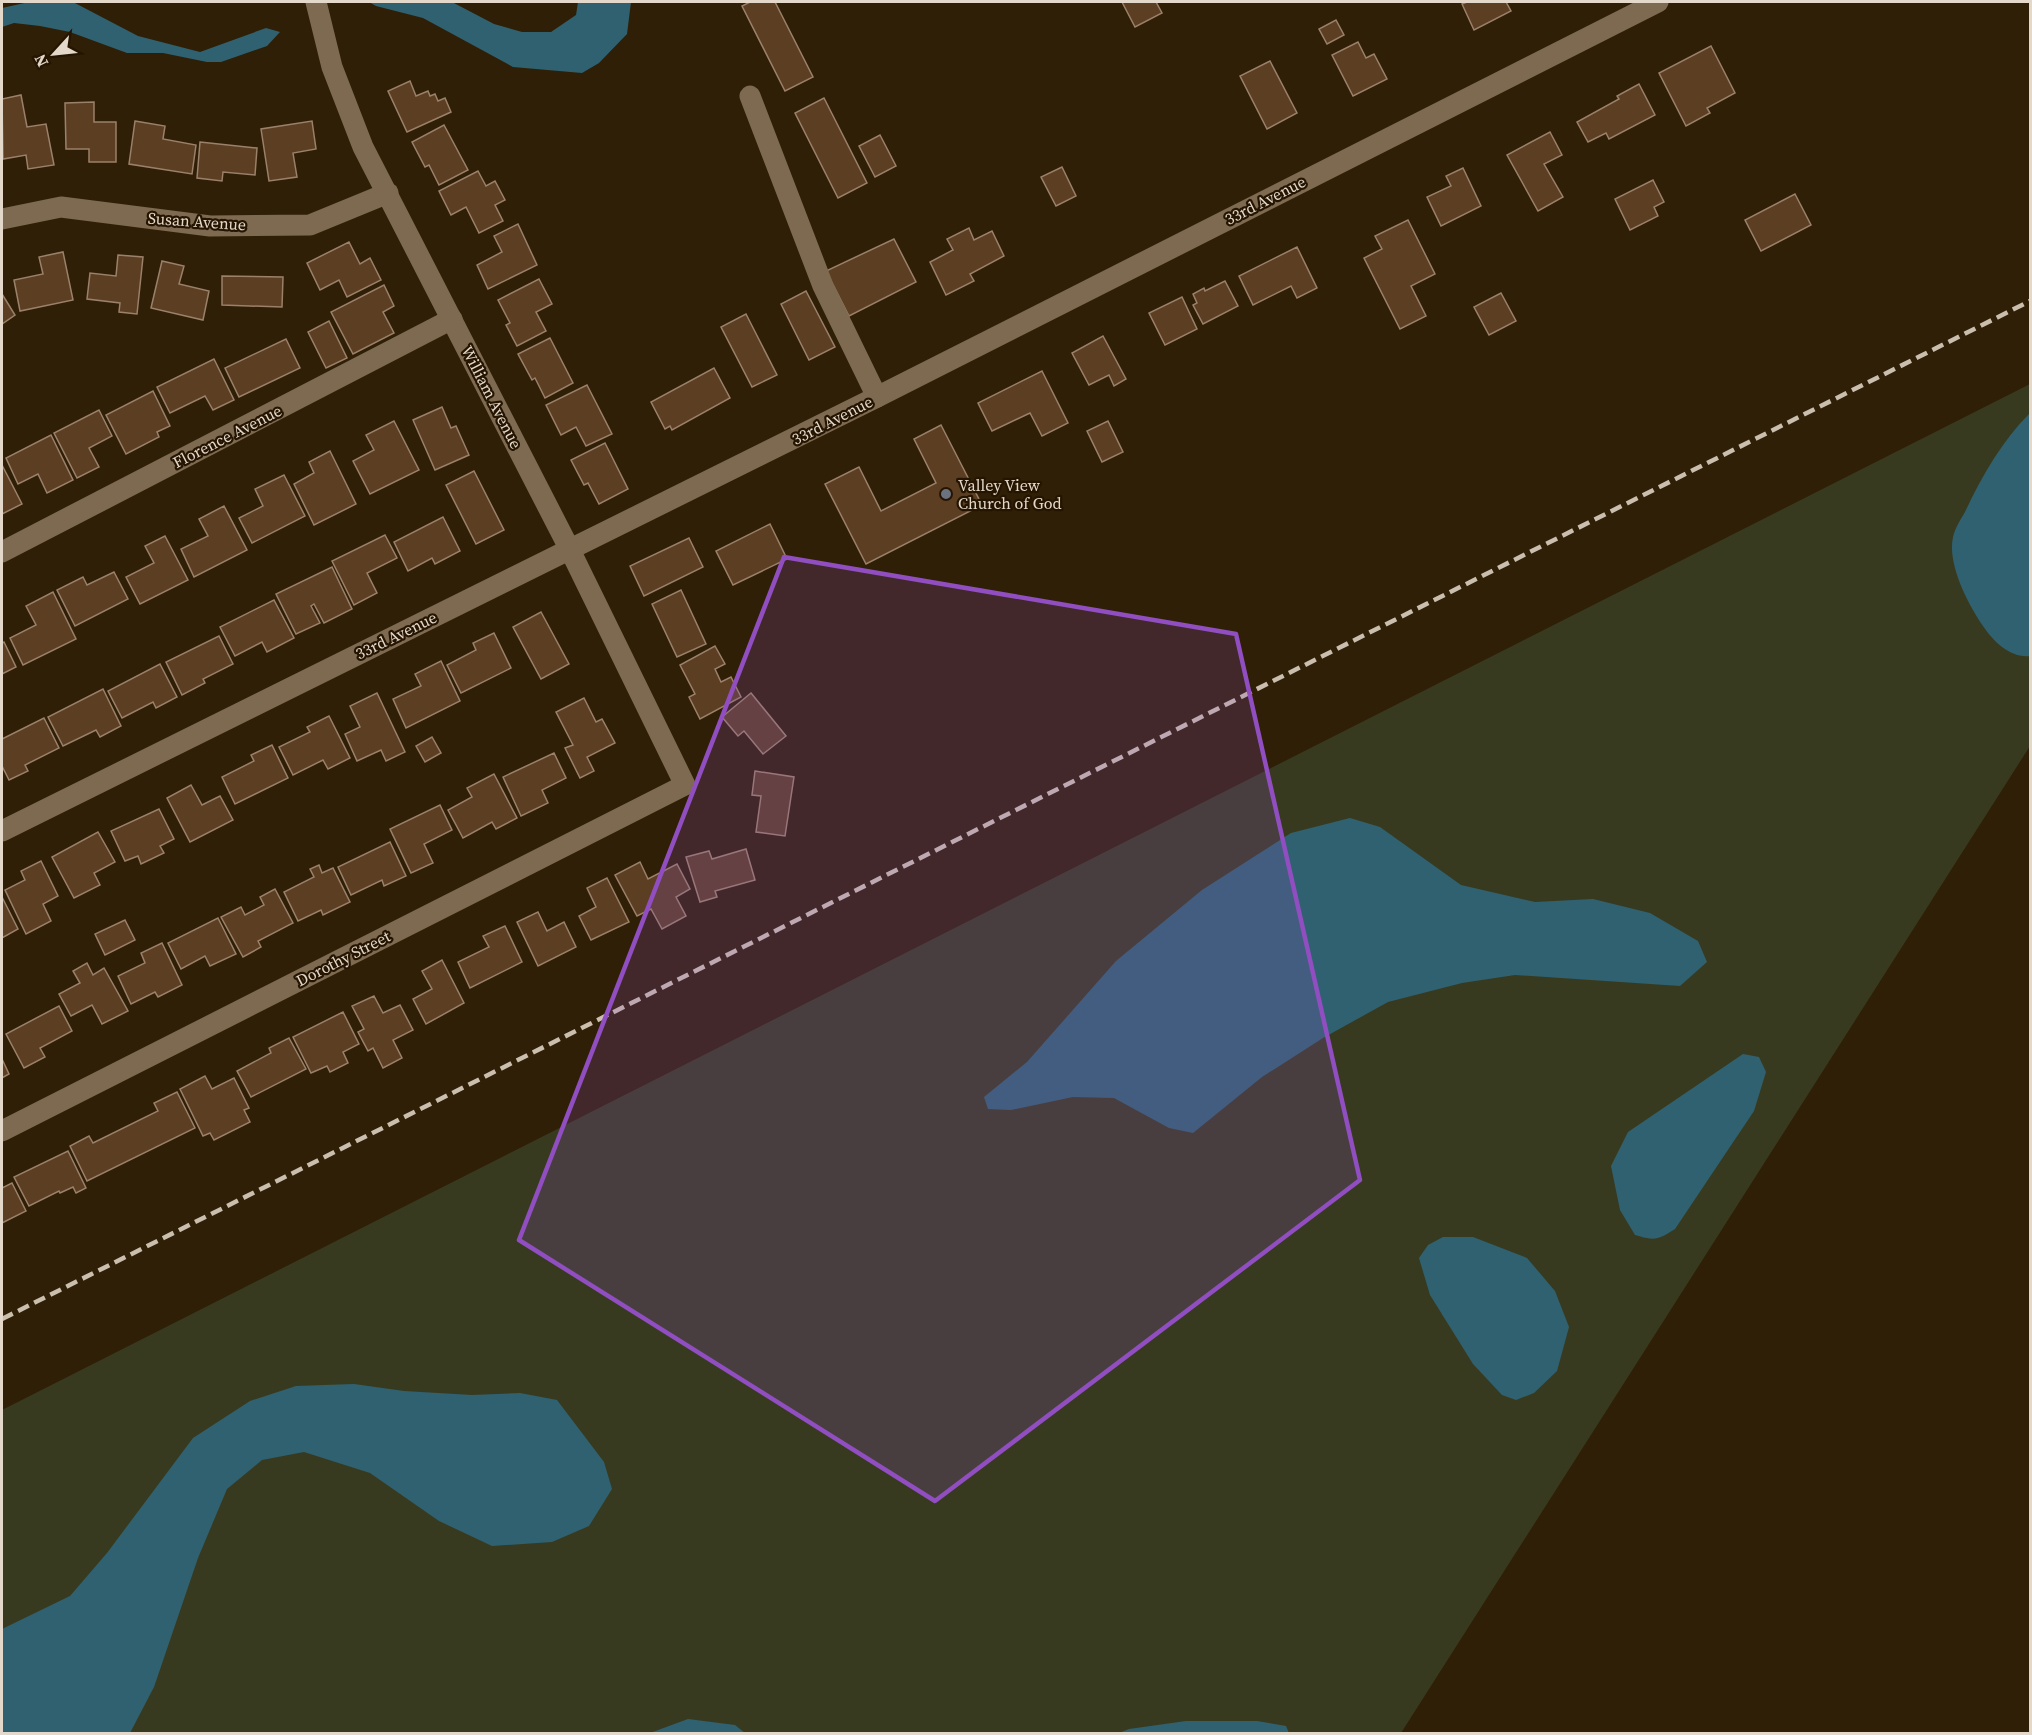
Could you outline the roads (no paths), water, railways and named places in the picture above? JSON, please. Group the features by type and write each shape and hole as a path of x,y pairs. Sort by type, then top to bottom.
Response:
{"street":[{"name":"William Avenue","path":"316,2 332,67 363,147 569,548 685,785"},
{"name":"33rd Avenue","path":"2,831 877,397 1658,2"},
{"path":"750,96 823,286 877,397"},
{"name":"Susan Avenue","path":"2,219 61,207 210,226 310,225 387,193"},
{"name":"Florence Avenue","path":"2,552 452,319"},
{"name":"Dorothy Street","path":"2,1131 685,785"}],"water":[{"path":"29,2 73,2 138,36 200,52 266,28 280,32 267,46 221,62 207,62 163,53 127,53 70,32 14,23 2,27 2,8"},
{"path":"369,2 452,2 494,24 522,32 551,32 576,15 578,2 631,2 627,34 599,63 582,73 513,67 423,18 376,6"},
{"path":"2030,413 2030,656 2023,656 2003,648 1983,626 1960,583 1952,548 1957,527 1986,472 2010,435"},
{"path":"1350,818 1380,827 1461,885 1535,902 1593,899 1650,913 1698,941 1707,962 1680,986 1515,975 1462,983 1388,1002 1323,1038 1262,1077 1193,1133 1169,1128 1114,1098 1073,1097 1011,1110 988,1109 984,1097 1027,1062 1116,961 1202,890 1291,833"},
{"path":"1743,1054 1759,1057 1766,1072 1754,1111 1675,1229 1656,1238 1635,1235 1620,1210 1611,1166 1628,1132"},
{"path":"1443,1237 1473,1237 1527,1258 1555,1291 1569,1327 1557,1371 1534,1393 1516,1400 1502,1395 1473,1364 1430,1295 1419,1258 1428,1245"},
{"path":"354,1384 404,1391 472,1395 520,1393 557,1400 604,1462 612,1489 589,1526 552,1542 492,1546 439,1521 370,1473 304,1452 262,1460 227,1489 198,1558 154,1687 130,1733 2,1733 2,1629 70,1596 107,1553 193,1438 250,1401 296,1386"},
{"path":"688,1719 735,1725 745,1733 650,1733"},
{"path":"1186,1721 1257,1721 1286,1726 1289,1733 1119,1733 1129,1729"}],"railway":[{"path":"2,1319 2030,301"}],"place":[{"name":"Valley View Church of God","path":"946,494"}]}
